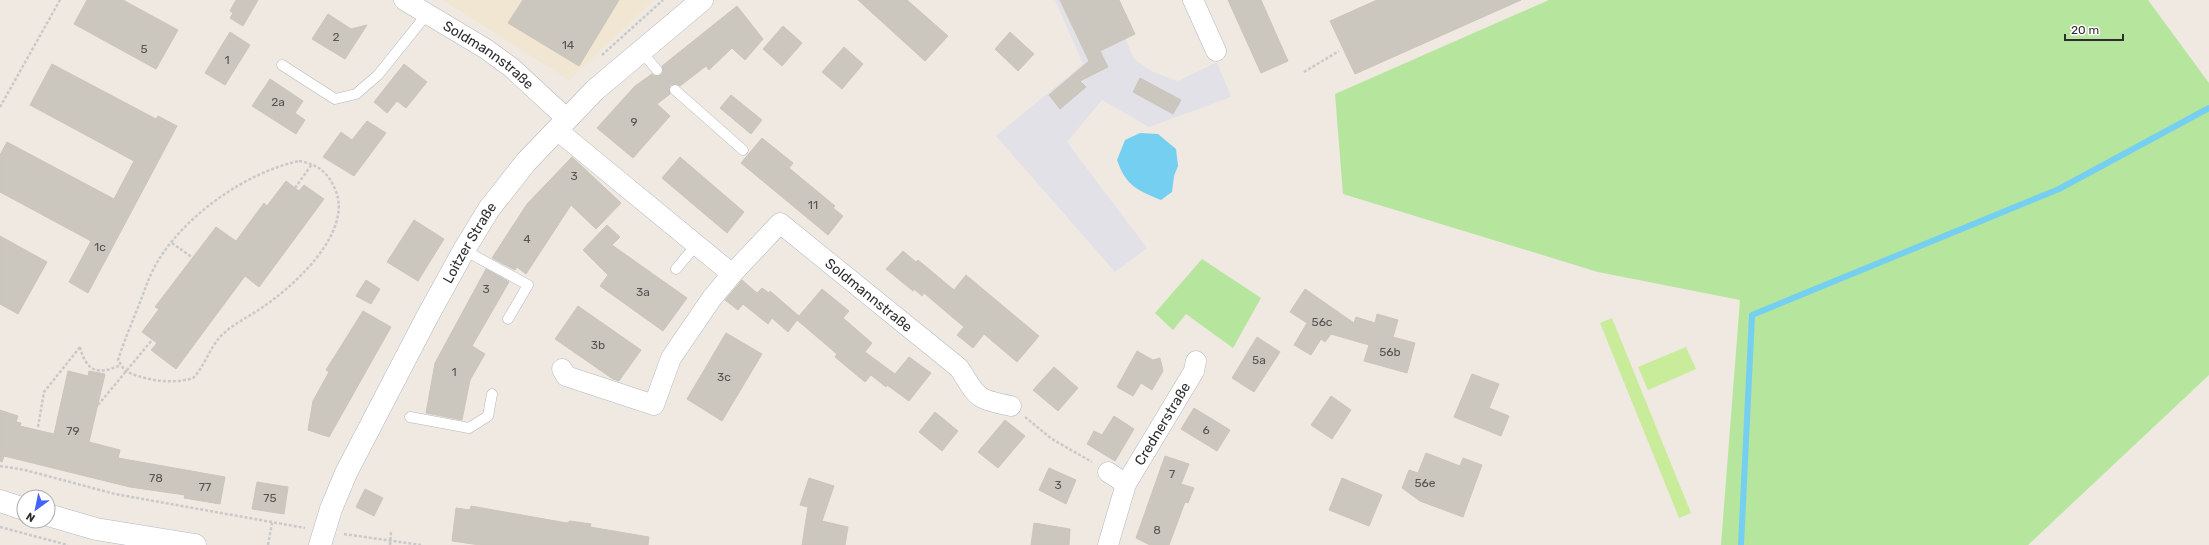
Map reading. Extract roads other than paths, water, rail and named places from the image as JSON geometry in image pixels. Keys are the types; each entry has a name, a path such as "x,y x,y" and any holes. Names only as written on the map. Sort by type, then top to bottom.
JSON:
{"main road":[{"name":"Loitzer Straße","path":"322,538 346,474 464,250 506,187 562,124 595,90 640,50 702,0"},
{"path":"0,502 16,506"},
{"path":"56,518 96,529 162,543 195,545"}],"street":[{"name":"Soldmannstraße","path":"404,0 486,49 512,68 562,124 732,274"},
{"path":"1193,0 1216,51"},
{"name":"Soldmannstraße","path":"562,369 566,376 654,404 671,358 712,298 780,222 958,368 976,395 988,402 1011,406"},
{"name":"Crednerstraße","path":"1108,545 1126,484 1194,371 1196,361"},
{"path":"1108,472 1126,484"}],"lane":[{"path":"282,65 335,99 356,94 378,75 427,14"},
{"path":"640,50 657,70"},
{"path":"675,90 742,150"},
{"path":"676,269 697,244"},
{"path":"464,250 528,285 508,319"},
{"path":"410,417 469,428 488,416 492,394"}],"water":[{"path":"1140,133 1158,134 1176,149 1178,166 1174,176 1172,192 1161,200 1133,186 1124,176 1117,160 1125,140"}],"waterway":[{"path":"1741,545 1752,315 2059,189 2209,108"}]}
